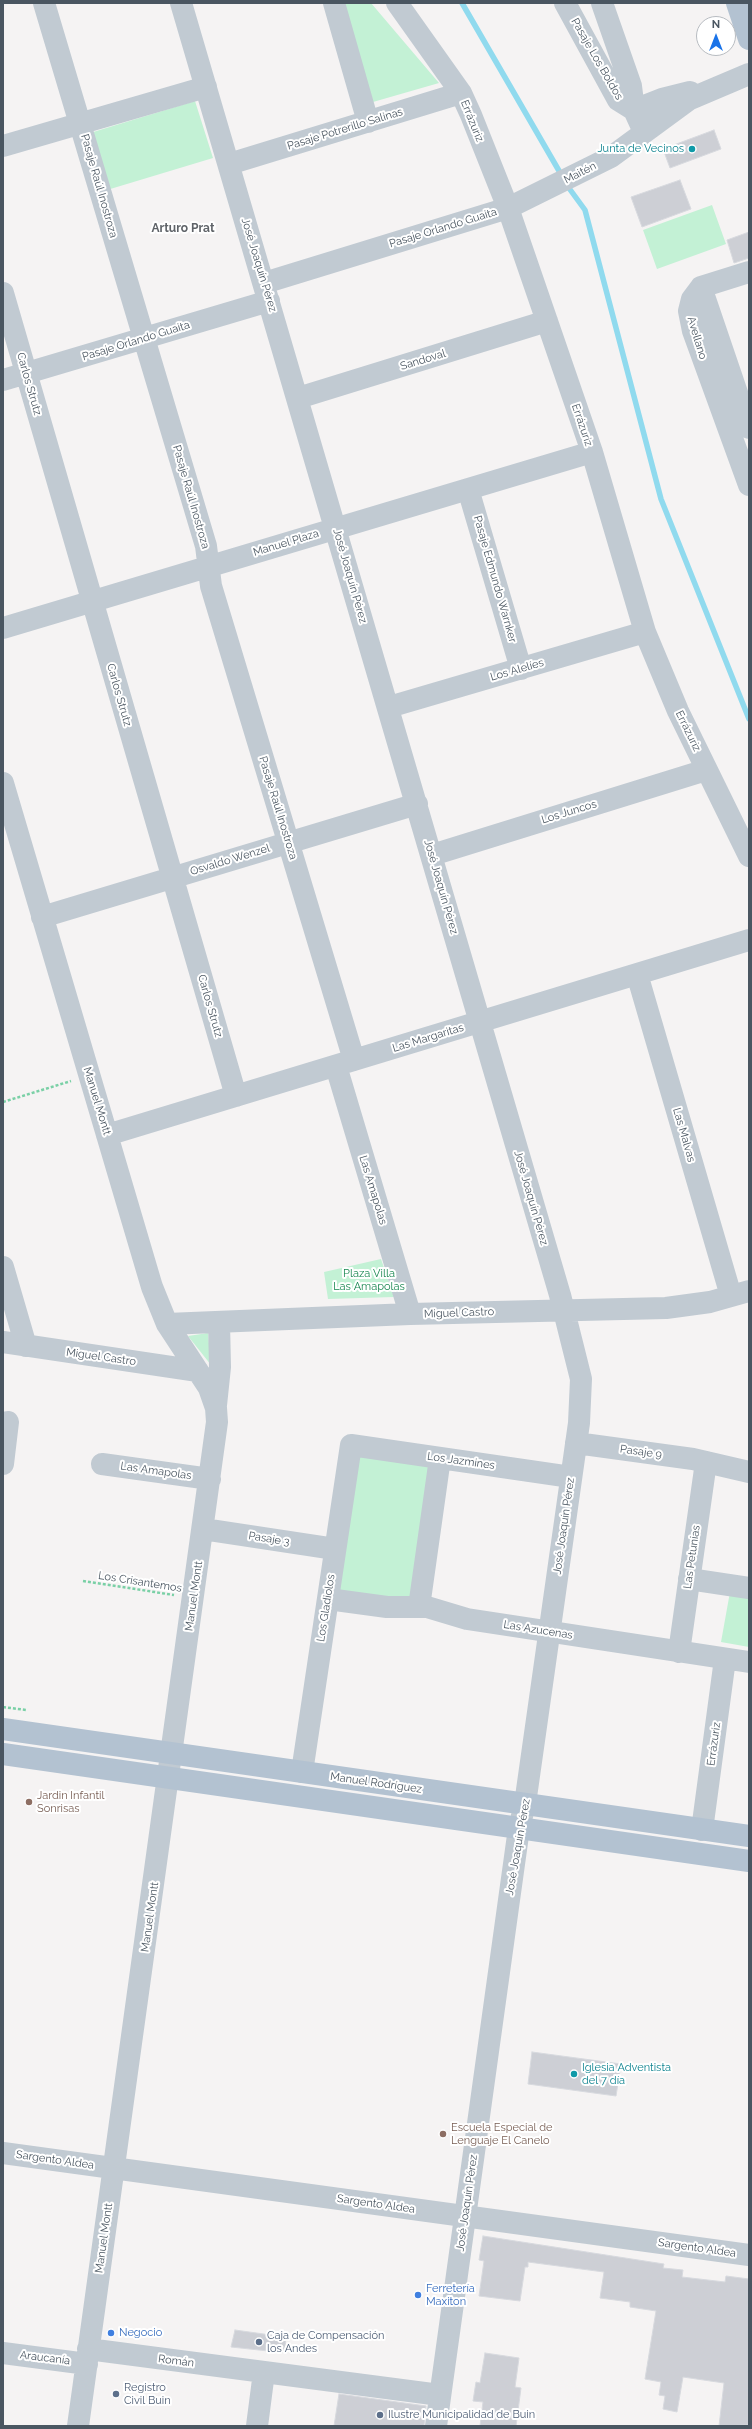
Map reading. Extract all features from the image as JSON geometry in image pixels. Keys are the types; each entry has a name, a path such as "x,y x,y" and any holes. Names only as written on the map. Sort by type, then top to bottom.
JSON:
{"main road":[{"path":"737,3 749,39"},
{"name":"Manuel Rodríguez","path":"3,1729 749,1836"},
{"path":"3,1754 749,1861"}],"street":[{"name":"Pasaje Raúl Inostroza","path":"44,3 206,546 211,586 289,843 345,1063"},
{"name":"José Joaquín Pérez","path":"181,3 389,707 564,1310 580,1379 581,1401 576,1443 525,1804 519,1828 436,2426"},
{"path":"334,3 368,122"},
{"name":"Errázuriz","path":"397,3 460,94 508,208 592,452 645,632 678,711 749,856"},
{"name":"Pasaje Los Boldos","path":"564,3 618,100 634,110"},
{"name":"Pasaje Los Boldos","path":"602,3 631,86 634,110 644,132"},
{"name":"Maitén","path":"508,208 560,184 611,157 676,108 707,90 749,74"},
{"path":"3,146 206,87"},
{"name":"Maitén","path":"634,110 678,94 707,90"},
{"name":"Pasaje Potrerillo Salinas","path":"229,164 460,94"},
{"name":"Pasaje Orlando Guaita","path":"3,380 144,339 267,292 508,208"},
{"path":"700,287 749,272"},
{"name":"Avellano","path":"700,287 749,428"},
{"name":"Avellano","path":"700,287 690,305 693,331 749,485"},
{"name":"Carlos Strutz","path":"3,294 236,1096"},
{"name":"Sandoval","path":"298,398 547,321"},
{"name":"Manuel Plaza","path":"3,628 592,452"},
{"name":"Pasaje Edmundo Warnker","path":"468,489 521,669"},
{"name":"Los Alelíes","path":"389,707 645,632"},
{"name":"Los Juncos","path":"432,855 706,770"},
{"name":"Manuel Montt","path":"3,783 152,1287 167,1324 209,1388 216,1408"},
{"name":"Osvaldo Wenzel","path":"42,916 417,804"},
{"name":"Las Margaritas","path":"107,1135 749,940"},
{"name":"Las Malvas","path":"637,974 740,1293"},
{"name":"Las Amapolas","path":"345,1063 410,1314"},
{"path":"3,1267 26,1346"},
{"name":"Miguel Castro","path":"167,1324 410,1314 666,1308 702,1303 740,1293"},
{"name":"Manuel Montt","path":"78,2426 173,1754 216,1436 216,1408 220,1379 220,1322"},
{"name":"Miguel Castro","path":"3,1342 198,1371"},
{"path":"3,1464 8,1422"},
{"name":"Pasaje 9","path":"576,1443 706,1462 749,1472"},
{"name":"Los Jazmines","path":"351,1445 571,1477"},
{"name":"Los Gladiolos","path":"302,1772 351,1445"},
{"path":"419,1606 440,1458"},
{"name":"Las Petunias","path":"679,1652 706,1462"},
{"name":"Las Amapolas","path":"102,1464 210,1479"},
{"name":"Pasaje 3","path":"203,1529 335,1549"},
{"path":"689,1579 749,1588"},
{"name":"Las Azucenas","path":"328,1599 387,1607 419,1606 435,1608 467,1619 749,1662"},
{"name":"Errázuriz","path":"702,1830 725,1659"},
{"name":"Sargento Aldea","path":"3,2153 749,2256"},
{"name":"Araucanía","path":"3,2353 87,2357"},
{"name":"Román","path":"87,2357 264,2372 440,2395"},
{"path":"257,2426 264,2372"}],"path":[{"path":"3,1102 89,1076"},
{"name":"Los Crisantemos","path":"83,1581 194,1598"}],"green space":[{"path":"344,3 371,3 439,83 373,102"},
{"path":"195,101 213,158 107,190 90,133"},
{"path":"712,205 726,244 657,269 643,230"},
{"name":"Plaza Villa Las Amapolas","path":"381,1259 394,1297 328,1299 324,1272"},
{"path":"208,1333 211,1365 188,1336"},
{"path":"359,1451 435,1463 413,1605 337,1594"},
{"path":"730,1592 749,1595 749,1647 721,1642"}],"building":[{"name":"Junta de Vecinos","path":"714,130 721,149 670,168 663,149"},
{"path":"680,180 691,209 642,227 631,197"},
{"path":"749,232 749,258 734,263 727,240"},
{"name":"Iglesia Adventista del 7 día","path":"532,2052 621,2064 616,2096 528,2084"},
{"path":"483,2236 664,2264 663,2268 683,2270 682,2277 725,2282 726,2276 749,2279 749,2425 719,2426 724,2383 683,2377 677,2412 663,2409 665,2396 659,2395 661,2382 645,2379 656,2311 630,2307 630,2302 600,2298 604,2272 528,2262 528,2267 525,2267 520,2301 479,2296 484,2261 479,2260"},
{"name":"Caja de Compensación los Andes","path":"235,2330 285,2337 287,2353 231,2347"},
{"path":"485,2353 519,2358 515,2387 521,2388 516,2426 480,2426 483,2402 473,2401 476,2382 480,2383"},
{"name":"Ilustre Municipalidad de Buin","path":"339,2394 426,2406 424,2426 334,2426"}],"waterway":[{"path":"462,3 562,176"},
{"path":"566,184 585,210 661,499 749,719"}],"place":[{"name":"Junta de Vecinos","path":"692,149"},
{"name":"Jardin Infantil Sonrisas","path":"29,1802"},
{"name":"Iglesia Adventista del 7 día","path":"574,2074"},
{"name":"Escuela Especial de Lenguaje El Canelo","path":"443,2134"},
{"name":"Ferretería Maxiton","path":"418,2295"},
{"name":"Negocio","path":"111,2333"},
{"name":"Caja de Compensación los Andes","path":"259,2342"},
{"name":"Registro Civil Buin","path":"116,2394"},
{"name":"Ilustre Municipalidad de Buin","path":"380,2415"}],"district":[{"name":"Arturo Prat","path":"183,228"}]}
